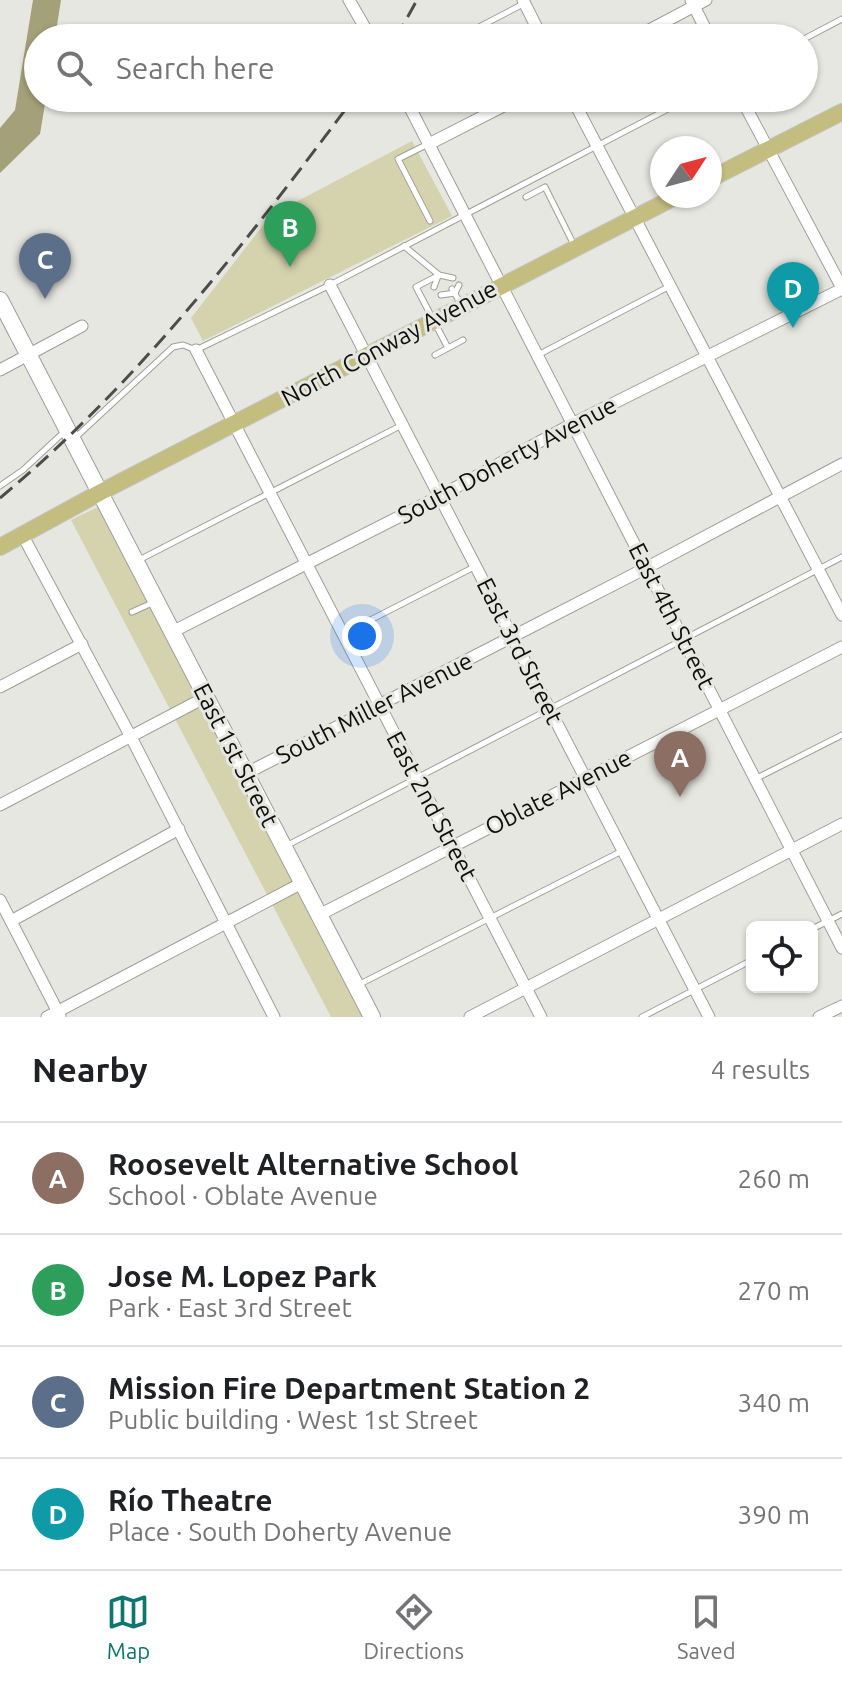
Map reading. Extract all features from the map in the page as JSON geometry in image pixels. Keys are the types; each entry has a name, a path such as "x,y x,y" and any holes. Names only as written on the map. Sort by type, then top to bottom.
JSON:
{"main road":[{"path":"722,173 842,112"},
{"name":"North Conway Avenue","path":"0,547 434,320 456,296 501,285 654,208"}],"street":[{"path":"349,0 363,24"},
{"path":"657,24 692,3 706,0"},
{"path":"524,2 535,24"},
{"path":"692,3 703,24"},
{"name":"East 4th Street","path":"412,112 842,948"},
{"path":"429,144 492,112"},
{"path":"579,112 842,615"},
{"path":"749,112 842,288"},
{"name":"East 3rd Street","path":"330,285 709,1017"},
{"name":"South Doherty Avenue","path":"172,632 842,288"},
{"name":"East 1st Street","path":"0,300 372,1017"},
{"path":"0,370 82,326"},
{"name":"East 2nd Street","path":"196,350 541,1017"},
{"name":"South Miller Avenue","path":"245,774 842,464"},
{"path":"23,536 179,829 271,1016"},
{"path":"0,687 82,644"},
{"name":"Oblate Avenue","path":"317,916 842,647"},
{"path":"0,805 206,697"},
{"path":"470,1017 842,824"},
{"path":"11,921 179,829"},
{"path":"0,900 55,1015 302,883"},
{"path":"819,1017 842,1006"}],"lane":[{"path":"484,24 524,2"},
{"path":"818,32 842,19"},
{"path":"0,486 70,434 164,352 183,345 196,350 330,285 662,112"},
{"path":"429,144 398,159 430,221"},
{"path":"526,197 545,187 575,247"},
{"path":"404,246 445,282"},
{"path":"434,287 439,275"},
{"path":"448,348 416,287 439,275 453,278"},
{"path":"441,295 456,296 459,285"},
{"path":"538,355 671,286"},
{"path":"435,355 463,340"},
{"path":"136,562 403,425"},
{"path":"283,847 842,557"},
{"path":"342,635 476,566"},
{"path":"132,612 156,600"},
{"path":"757,779 842,735"},
{"path":"355,987 623,851"},
{"path":"818,926 842,914"},
{"path":"642,1017 746,963"}],"shaded area":[{"path":"33,0 61,0 57,24 29,24"},
{"path":"24,55 24,112 44,112 40,134 0,173 0,128 15,110"},
{"path":"412,141 452,216 203,341 191,318 271,215"},
{"path":"98,507 363,1017 331,1017 71,520"}],"railway":[{"path":"404,24 417,0"},
{"path":"0,498 50,454 144,359 273,205 343,112"}],"place":[{"name":"Jose M. Lopez Park","path":"290,267"},
{"name":"Mission Fire Department Station 2","path":"45,299"},
{"name":"Río Theatre","path":"793,328"},
{"name":"Roosevelt Alternative School","path":"680,797"}]}
